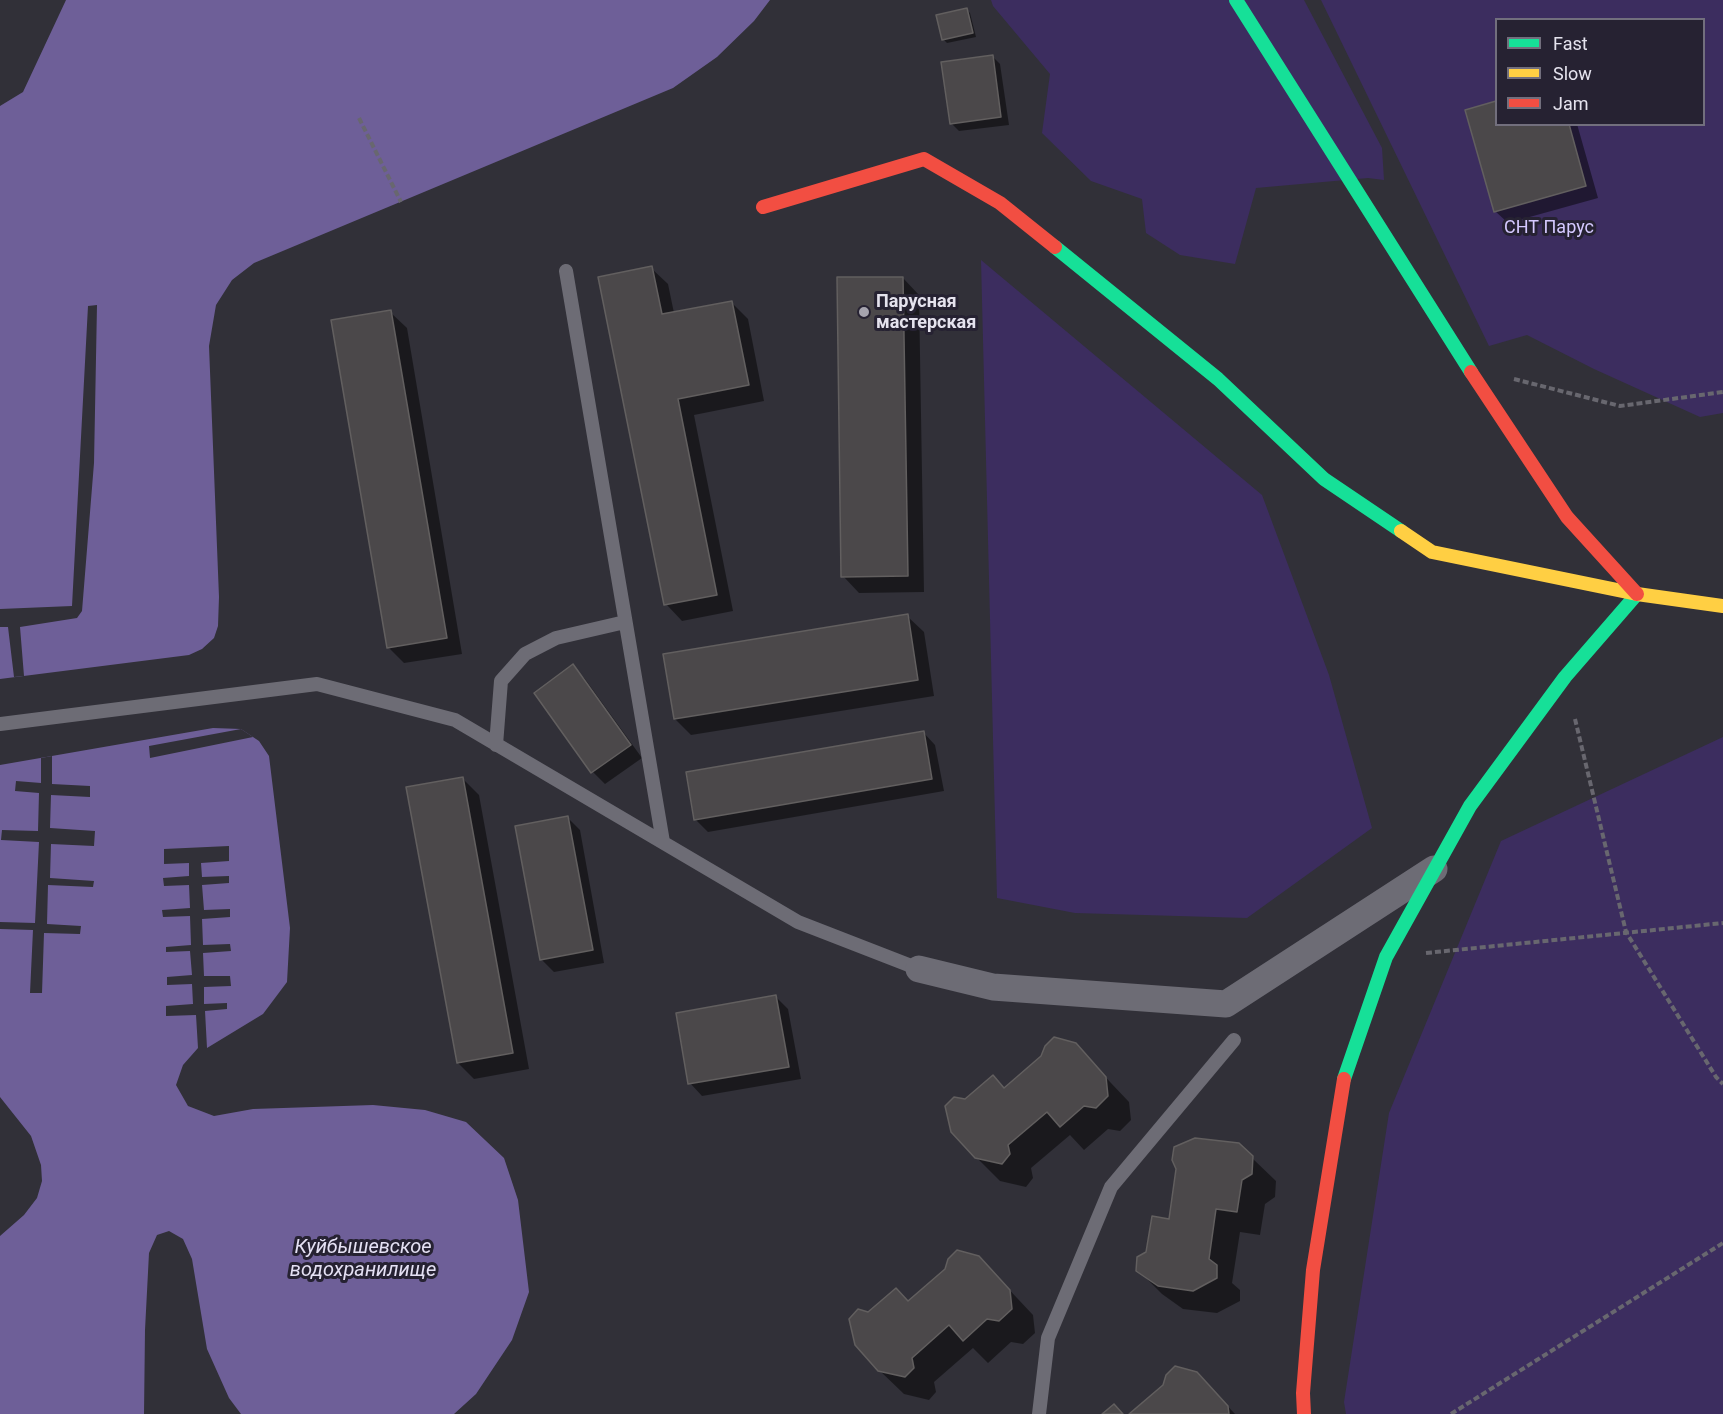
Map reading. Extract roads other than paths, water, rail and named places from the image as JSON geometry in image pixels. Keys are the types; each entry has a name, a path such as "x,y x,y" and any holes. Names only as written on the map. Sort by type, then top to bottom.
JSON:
{"street":[{"path":"1236,0 1460,357 1567,517 1637,594"},
{"path":"762,207 924,159 1000,203 1218,379 1324,479 1432,552 1637,594 1723,606"},
{"path":"1305,1414 1303,1392 1313,1270 1344,1078 1386,957 1470,806 1565,677 1637,594"},
{"path":"919,969 993,987 1226,1004 1434,870"}],"lane":[{"path":"566,271 663,842"},
{"path":"496,745 501,681 525,654 556,638 625,622"},
{"path":"0,724 317,684 455,720 798,922 919,969"},
{"path":"1039,1414 1048,1338 1111,1187 1234,1040"}],"water":[{"path":"66,0 770,0 754,21 717,57 673,88 254,263 232,280 216,305 209,346 219,597 218,626 214,638 202,649 189,655 0,679 0,106 23,92"},
{"name":"Куйбышевское водохранилище","path":"213,728 241,729 259,741 269,756 290,928 287,982 263,1014 207,1048 198,1048 183,1065 176,1085 188,1106 214,1116 253,1109 373,1105 425,1110 466,1122 504,1158 518,1200 529,1292 512,1340 476,1394 454,1414 241,1414 229,1398 207,1349 192,1259 183,1239 169,1231 157,1235 149,1253 144,1414 0,1414 0,1236 24,1215 37,1198 42,1181 41,1165 31,1136 0,1097 0,765"}],"place":[{"name":"Парусная мастерская","path":"864,312"}],"park label":[{"name":"СНТ Парус","path":"1549,228"}]}
